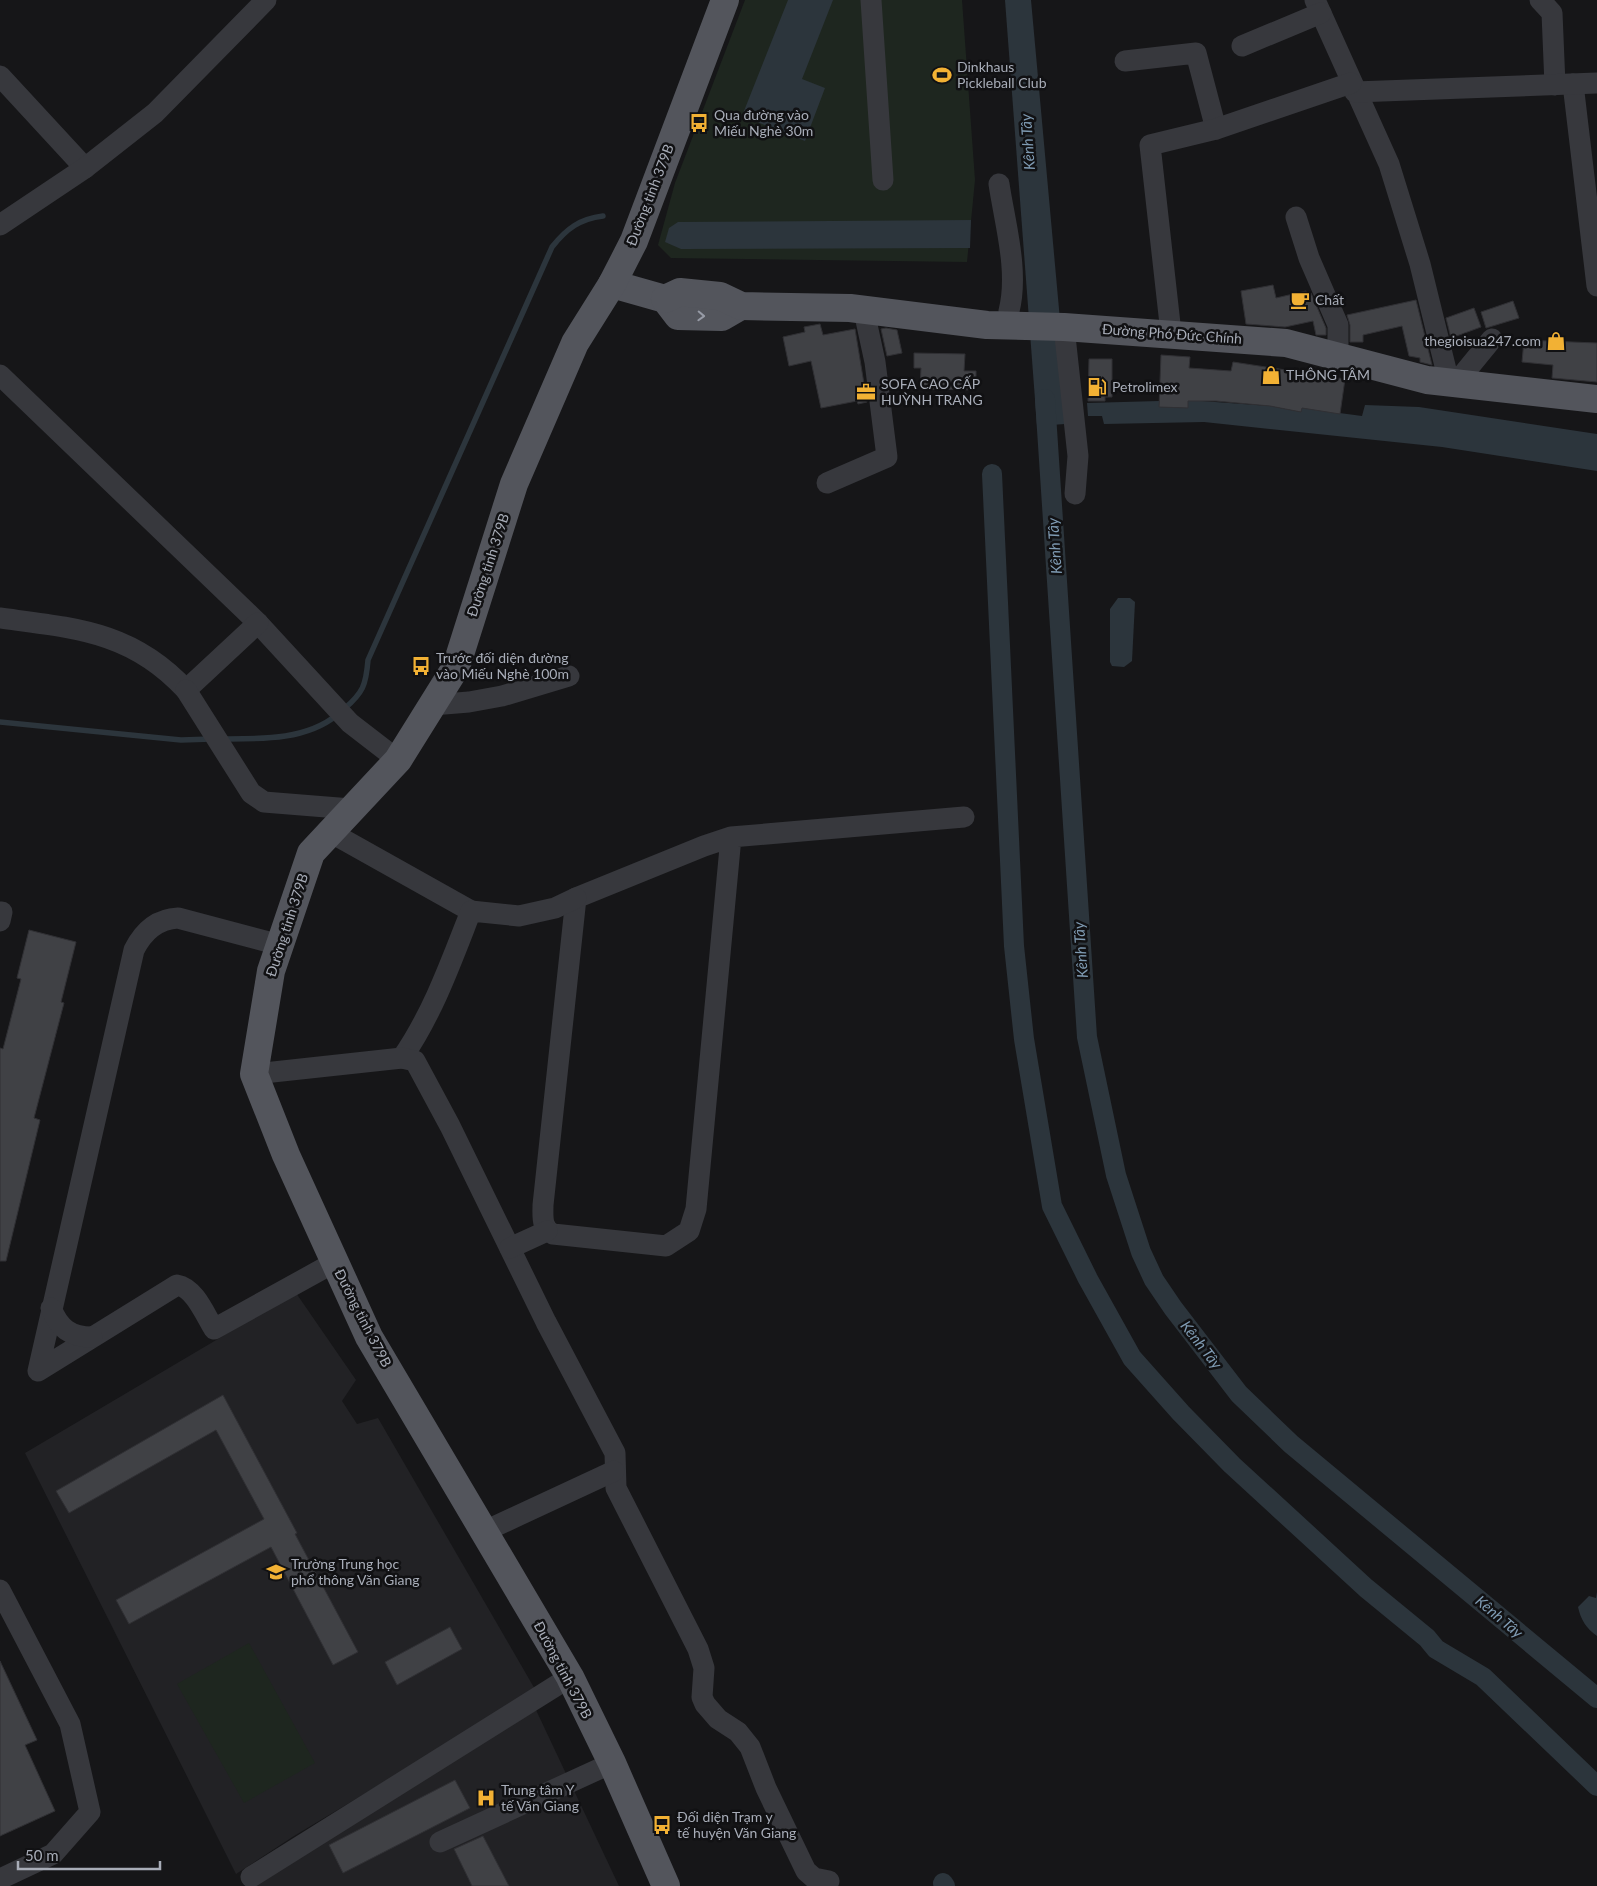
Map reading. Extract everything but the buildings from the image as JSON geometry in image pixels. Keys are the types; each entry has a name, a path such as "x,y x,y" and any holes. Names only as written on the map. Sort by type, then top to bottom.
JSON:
{"main road":[{"name":"Đường tỉnh 379B","path":"666,1886 612,1763 570,1677 370,1336 286,1155 254,1074 271,971 311,853 398,760 456,667 522,467 575,343 612,284 634,241 725,0"},
{"name":"Đường Phó Đức Chính","path":"612,284 665,299 678,316 722,317 741,306 850,308 987,325 1011,318 1067,327 1171,333 1286,343 1427,380 1597,398"}],"street":[{"path":"0,225 85,168 155,113 266,0"},
{"path":"871,0 883,180"},
{"path":"1540,0 1552,13 1597,286"},
{"path":"1242,46 1318,7 1388,164 1420,264 1453,382"},
{"path":"1125,61 1196,52 1216,129"},
{"path":"0,76 85,168"},
{"path":"1171,333 1150,145 1216,129 1353,88 1597,82"},
{"path":"999,184 1011,262 1011,318"},
{"path":"1296,217 1310,258 1338,325 1338,357"},
{"path":"827,483 887,457 875,362 864,311"},
{"path":"1067,327 1078,456 1075,494"},
{"path":"1453,382 1492,339"},
{"path":"0,375 258,623 324,697 350,723 398,760"},
{"path":"0,618 101,634 136,650 162,666 190,695 251,793 264,802 351,810"},
{"path":"190,695 258,623"},
{"path":"432,705 469,702 502,696 569,676"},
{"path":"330,832 471,911 519,916 555,908 704,846 731,837 964,817"},
{"path":"576,898 542,1221 547,1231 553,1234 666,1246 689,1231 696,1209 731,837"},
{"path":"402,1058 415,1039 438,994 471,911"},
{"path":"0,912 2,912 0,921"},
{"path":"280,945 178,918 166,919 153,926 140,938 134,950 38,1371 177,1285 185,1286 190,1291 214,1329 335,1262"},
{"path":"254,1074 402,1058 415,1061 450,1126 546,1322 616,1453 614,1471 616,1488 698,1649 704,1668 702,1697 705,1704 718,1719 738,1732 750,1746 766,1788 806,1871 814,1878 829,1881"},
{"path":"510,1248 547,1231"},
{"path":"51,1308 56,1320 68,1333 78,1337 92,1337"},
{"path":"485,1531 614,1471"},
{"path":"0,1590 70,1724 90,1812 53,1854 0,1879"},
{"path":"251,1877 570,1677"},
{"path":"440,1842 612,1763"}],"shaded area":[{"path":"745,0 962,0 975,180 967,262 671,258 658,245 675,183"},
{"name":"Trường Trung học phổ thông Văn Giang","path":"296,1293 356,1380 342,1401 357,1424 378,1418 536,1691 294,1836 236,1874 25,1453"},
{"path":"249,1643 315,1763 244,1803 177,1684"},
{"name":"Trung tâm Y tế Văn Giang","path":"536,1710 619,1886 251,1886"}],"water":[{"path":"788,0 833,0 802,79 825,88 805,141 742,116"},
{"path":"1005,0 1031,0 1062,342 1065,424 1037,426"},
{"path":"971,220 970,248 681,249 665,242 669,228 678,222"},
{"path":"1188,400 1270,406 1301,412 1302,408 1362,416 1365,405 1419,407 1597,434 1597,471 1442,447 1204,422 1104,424 1102,416 1088,416 1087,403 1159,401 1159,407 1187,408"},
{"path":"1118,598 1130,598 1135,602 1132,661 1124,667 1112,666 1110,662 1110,609"},
{"path":"1597,1592 1597,1636 1584,1623 1578,1607 1589,1596 1596,1598"}],"waterway":[{"path":"344,709 359,693 365,682 368,660 552,247 574,226 587,219 603,216"},
{"name":"Kênh Tây","path":"1045,399 1087,1037 1116,1175 1141,1252 1154,1280 1173,1308 1239,1394 1291,1444 1597,1698"},
{"path":"992,474 1014,946 1024,1039 1052,1206 1088,1279 1132,1358 1181,1413 1232,1465 1366,1588 1427,1638 1436,1649 1483,1677 1597,1786"},
{"path":"224,739 268,738 298,734 325,723 337,715"},
{"path":"0,722 181,740 212,739"}],"place":[{"name":"Dinkhaus Pickleball Club","path":"942,75"},
{"name":"Qua đường vào Miếu Nghè 30m","path":"699,123"},
{"name":"Chất","path":"1300,300"},
{"name":"thegioisua247.com","path":"1556,341"},
{"name":"THÔNG TÂM","path":"1271,375"},
{"name":"Petrolimex","path":"1097,387"},
{"name":"SOFA CAO CẤP HUỲNH TRANG","path":"866,392"},
{"name":"Trước đối diện đường vào Miếu Nghè 100m","path":"421,666"},
{"name":"Trường Trung học phổ thông Văn Giang","path":"276,1572"},
{"name":"Trung tâm Y tế Văn Giang","path":"486,1798"},
{"name":"Đối diện Trạm y tế huyện Văn Giang","path":"662,1825"}]}
